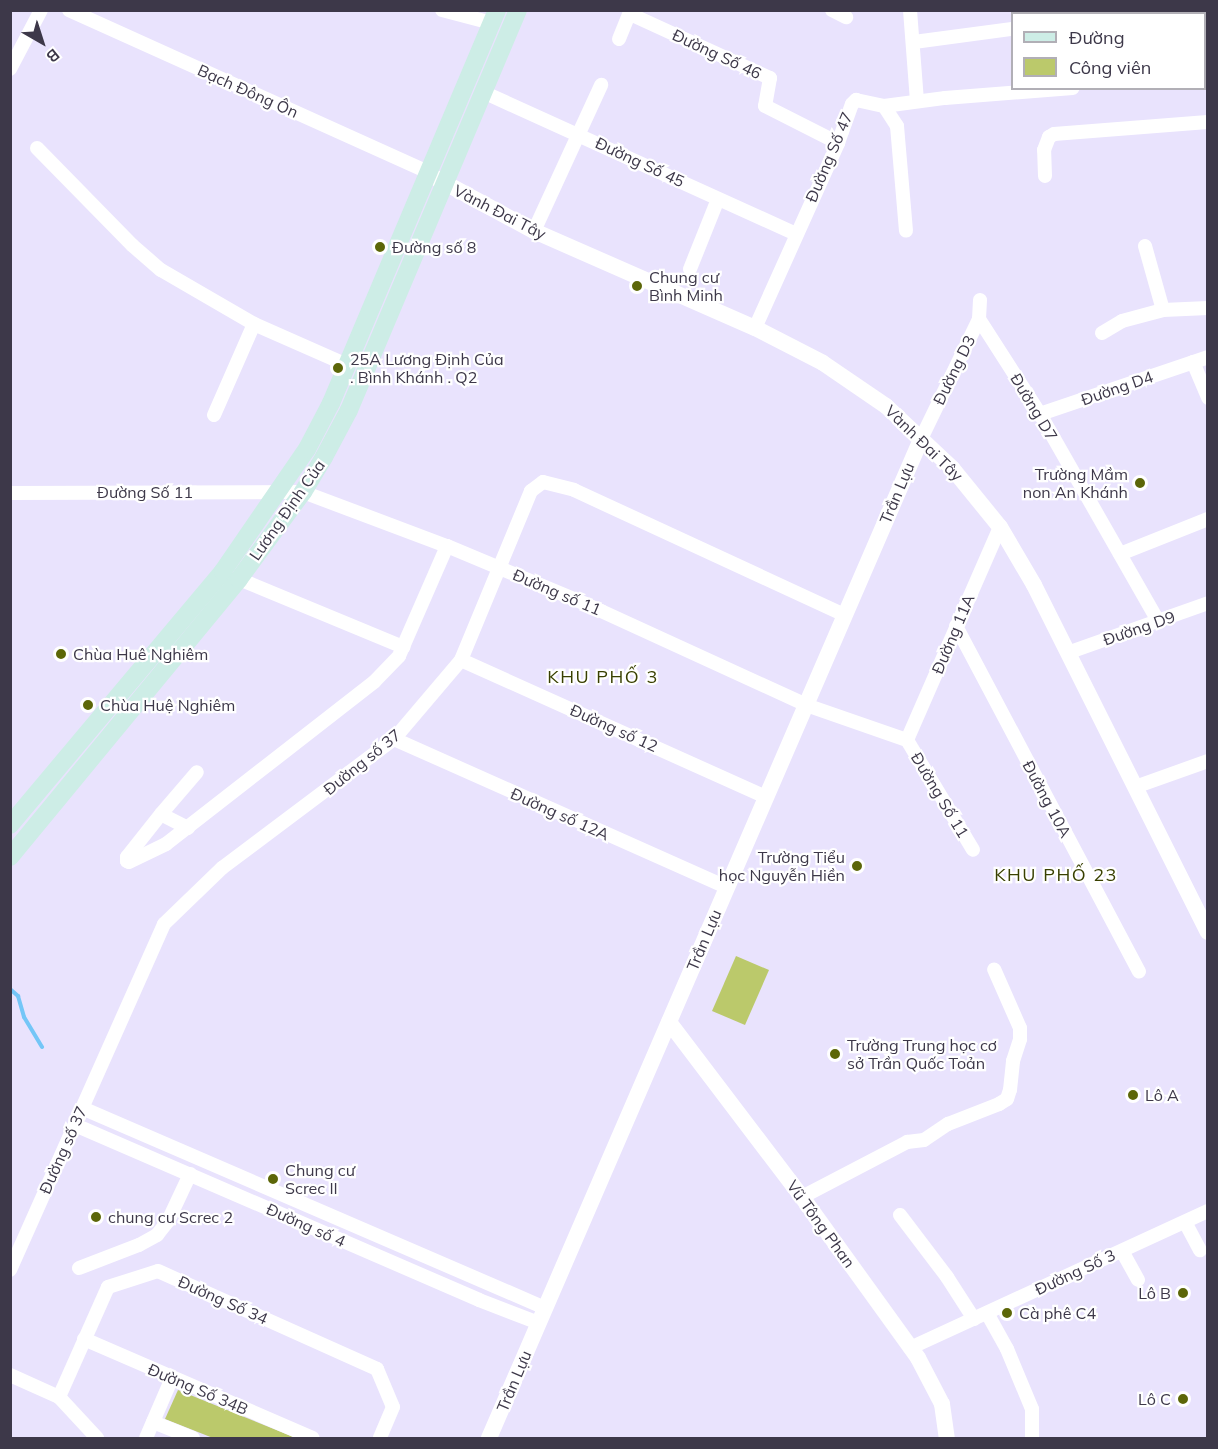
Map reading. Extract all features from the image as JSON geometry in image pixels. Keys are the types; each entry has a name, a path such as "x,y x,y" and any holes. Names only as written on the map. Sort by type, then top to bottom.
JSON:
{"main road":[{"name":"Lương Định Của","path":"10,857 239,579 303,492 349,410 518,10"},
{"name":"Lương Định Của","path":"10,825 223,571 307,449 347,365 494,17"}],"street":[{"path":"10,69 41,10"},
{"name":"Bạch Đông Ôn","path":"69,10 427,172"},
{"path":"442,10 494,17"},
{"path":"832,10 846,17"},
{"path":"910,10 917,101"},
{"name":"Đường Số 46","path":"619,39 631,12 770,78 765,106 838,143"},
{"path":"914,42 1011,29"},
{"path":"534,231 601,85"},
{"path":"906,231 897,126 884,106 1049,90"},
{"name":"Đường Số 45","path":"483,92 579,133 796,234"},
{"name":"Đường Số 47","path":"755,328 838,143 852,104 856,100 884,106"},
{"path":"1045,176 1044,150 1049,137 1054,134 1208,122"},
{"path":"37,148 132,245 161,270 254,324 347,365"},
{"name":"Vành Đai Tây","path":"427,172 445,184 534,231 755,328 846,375 894,412 971,488 1000,527 1070,652 1208,932"},
{"path":"690,268 718,199"},
{"path":"1145,246 1163,310"},
{"name":"Đường D3","path":"921,439 979,320 980,300"},
{"path":"1102,333 1122,321 1163,310 1208,308"},
{"name":"Đường D7","path":"979,320 1040,414 1158,621"},
{"path":"214,415 254,324"},
{"name":"Đường D4","path":"1040,414 1208,357"},
{"path":"1193,362 1208,398"},
{"name":"Trần Lựu","path":"489,1438 921,439"},
{"name":"Đường số 37","path":"10,1270 164,924 222,868 394,740 461,660 531,491 543,482 574,490 845,615"},
{"name":"Đường Số 11","path":"10,493 303,492"},
{"name":"Đường số 11","path":"303,492 499,567 588,605 806,705"},
{"path":"1120,554 1208,519"},
{"name":"Đường 11A","path":"907,740 1000,527"},
{"path":"197,772 127,856 128,862 166,844 188,828 374,682 399,656 447,546"},
{"path":"239,579 403,647"},
{"name":"Đường D9","path":"1070,652 1208,603"},
{"name":"Đường 10A","path":"956,626 1139,972"},
{"name":"Đường số 12","path":"461,660 766,797"},
{"name":"Đường Số 11","path":"806,705 907,740 973,850"},
{"name":"Đường số 12A","path":"394,740 727,887"},
{"path":"1135,787 1208,761"},
{"path":"161,814 188,828"},
{"path":"802,1197 907,1142 924,1140 948,1124 1006,1099 1020,1028 994,969"},
{"name":"Vũ Tông Phan","path":"669,1022 802,1197 910,1348 939,1397 947,1438"},
{"name":"Đường số 4","path":"82,1108 542,1315"},
{"name":"Đường số 4","path":"75,1125 479,1300 542,1315"},
{"path":"79,1268 139,1245 157,1235 168,1221 190,1174"},
{"name":"Đường Số 3","path":"910,1348 1208,1211"},
{"path":"900,1215 1007,1349 1032,1409 1032,1438"},
{"path":"1185,1222 1200,1250"},
{"path":"1122,1251 1138,1280"},
{"name":"Đường Số 34","path":"59,1397 108,1287 158,1271 377,1369 393,1407 380,1438"},
{"name":"Đường Số 34B","path":"84,1340 313,1438"},
{"path":"10,1375 59,1397 97,1438"},
{"path":"146,1438 172,1378"},
{"path":"153,1422 193,1438"}],"green space":[{"path":"736,956 769,970 745,1025 712,1011"},
{"path":"178,1390 296,1438 213,1438 165,1419"}],"waterway":[{"path":"10,989 18,996 24,1017 42,1047"}],"place":[{"name":"Đường số 8","path":"380,247"},
{"name":"Chung cư Bình Minh","path":"637,286"},
{"name":"25A Lương Định Của . Bình Khánh . Q2","path":"338,368"},
{"name":"Trường Mầm non An Khánh","path":"1140,483"},
{"name":"Chùa Huê Nghiêm","path":"61,654"},
{"name":"Chùa Huệ Nghiêm","path":"88,705"},
{"name":"Trường Tiểu học Nguyễn Hiền","path":"857,866"},
{"name":"Trường Trung học cơ sở Trần Quốc Toản","path":"835,1054"},
{"name":"Lô A","path":"1133,1095"},
{"name":"Chung cư Screc II","path":"273,1179"},
{"name":"chung cư Screc 2","path":"96,1217"},
{"name":"Lô B","path":"1183,1293"},
{"name":"Cà phê C4","path":"1007,1313"},
{"name":"Lô C","path":"1183,1399"}],"district":[{"name":"KHU PHỐ 3","path":"603,677"},
{"name":"KHU PHỐ 23","path":"1056,875"}]}
